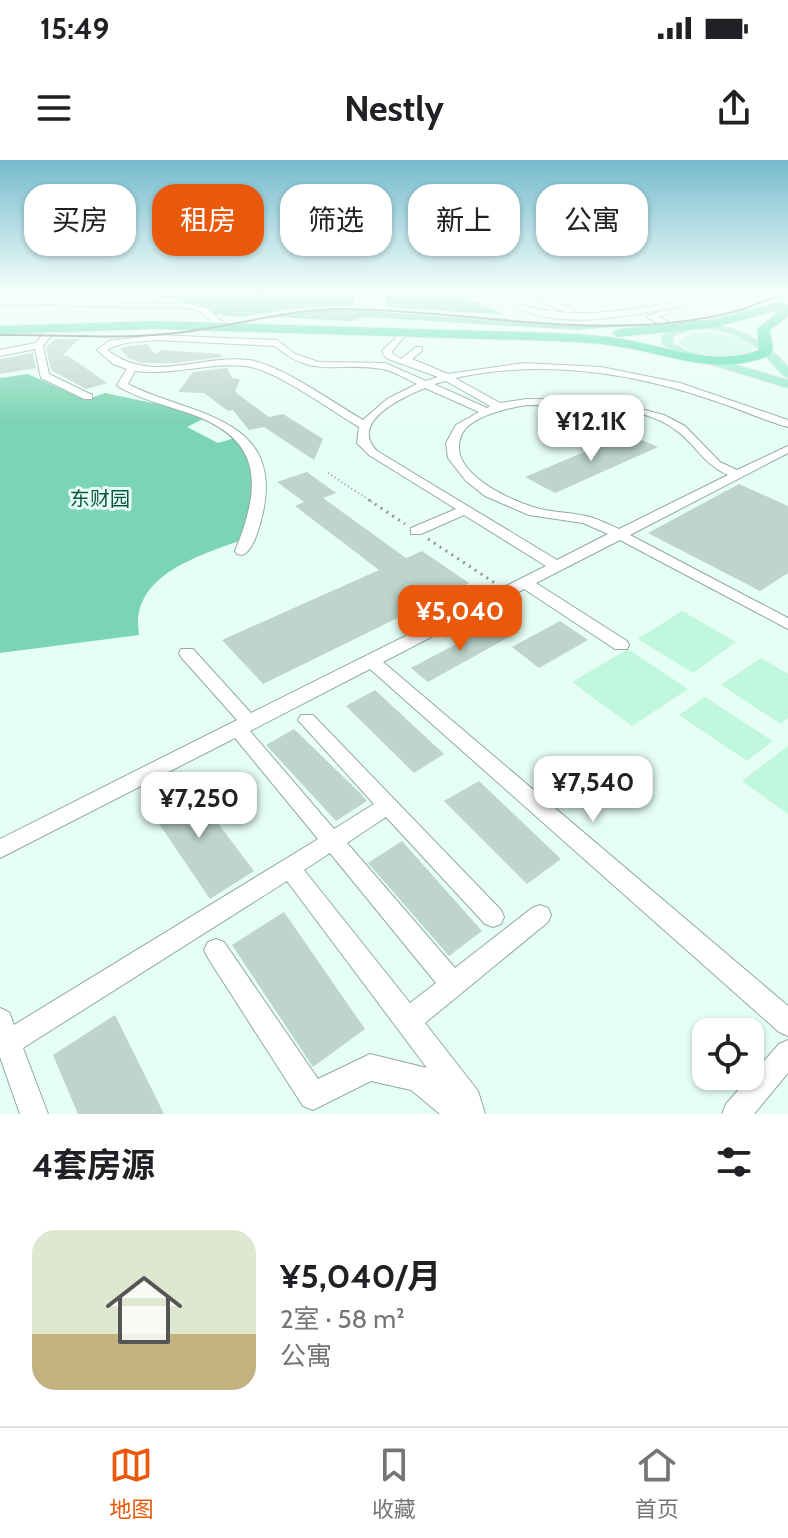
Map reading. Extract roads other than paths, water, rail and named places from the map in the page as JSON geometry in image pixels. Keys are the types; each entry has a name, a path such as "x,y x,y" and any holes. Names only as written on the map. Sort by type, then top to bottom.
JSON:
{"highway":[{"path":"521,336 629,338 640,336"},
{"path":"629,338 696,358 743,359 759,355 766,349 764,336"}],"main road":[{"path":"669,336 666,340 673,348 696,358 788,384"},
{"path":"740,336 766,349 785,371"},
{"path":"757,373 755,371 763,367 785,371"}],"street":[{"path":"0,353 39,347 51,336"},
{"path":"401,336 387,351 389,356 446,377 492,408"},
{"path":"364,425 252,363 165,371 111,362 101,350 106,344 133,338 277,343 292,356 318,365 385,366 403,361 419,349"},
{"path":"39,347 44,376 88,397"},
{"path":"385,366 423,384 492,408 581,401 626,407 681,428 716,465 737,474"},
{"path":"558,567 373,453 363,443 364,425 375,412 423,384 446,377 524,366 608,369 679,384 788,424"},
{"path":"133,367 122,385 158,403 183,407 206,416 242,441 254,454 260,475 257,511 242,551"},
{"path":"492,408 460,427 452,443 454,458 470,478 489,493 534,512 586,520 621,535 788,624"},
{"path":"0,849 788,449"},
{"path":"416,531 465,510"},
{"path":"525,583 621,645"},
{"path":"187,653 332,841 453,984"},
{"path":"370,660 788,1023"},
{"path":"307,720 493,917"},
{"path":"34,1114 2,1027 289,867 388,806"},
{"path":"289,867 468,1101 471,1114"},
{"path":"408,1021 540,915"},
{"path":"216,950 313,1096 370,1067 418,1078 462,1114"},
{"path":"736,1114 788,1053"}],"tram line":[{"path":"57,336 131,336"}],"park label":[{"name":"东财园","path":"100,499"}]}
